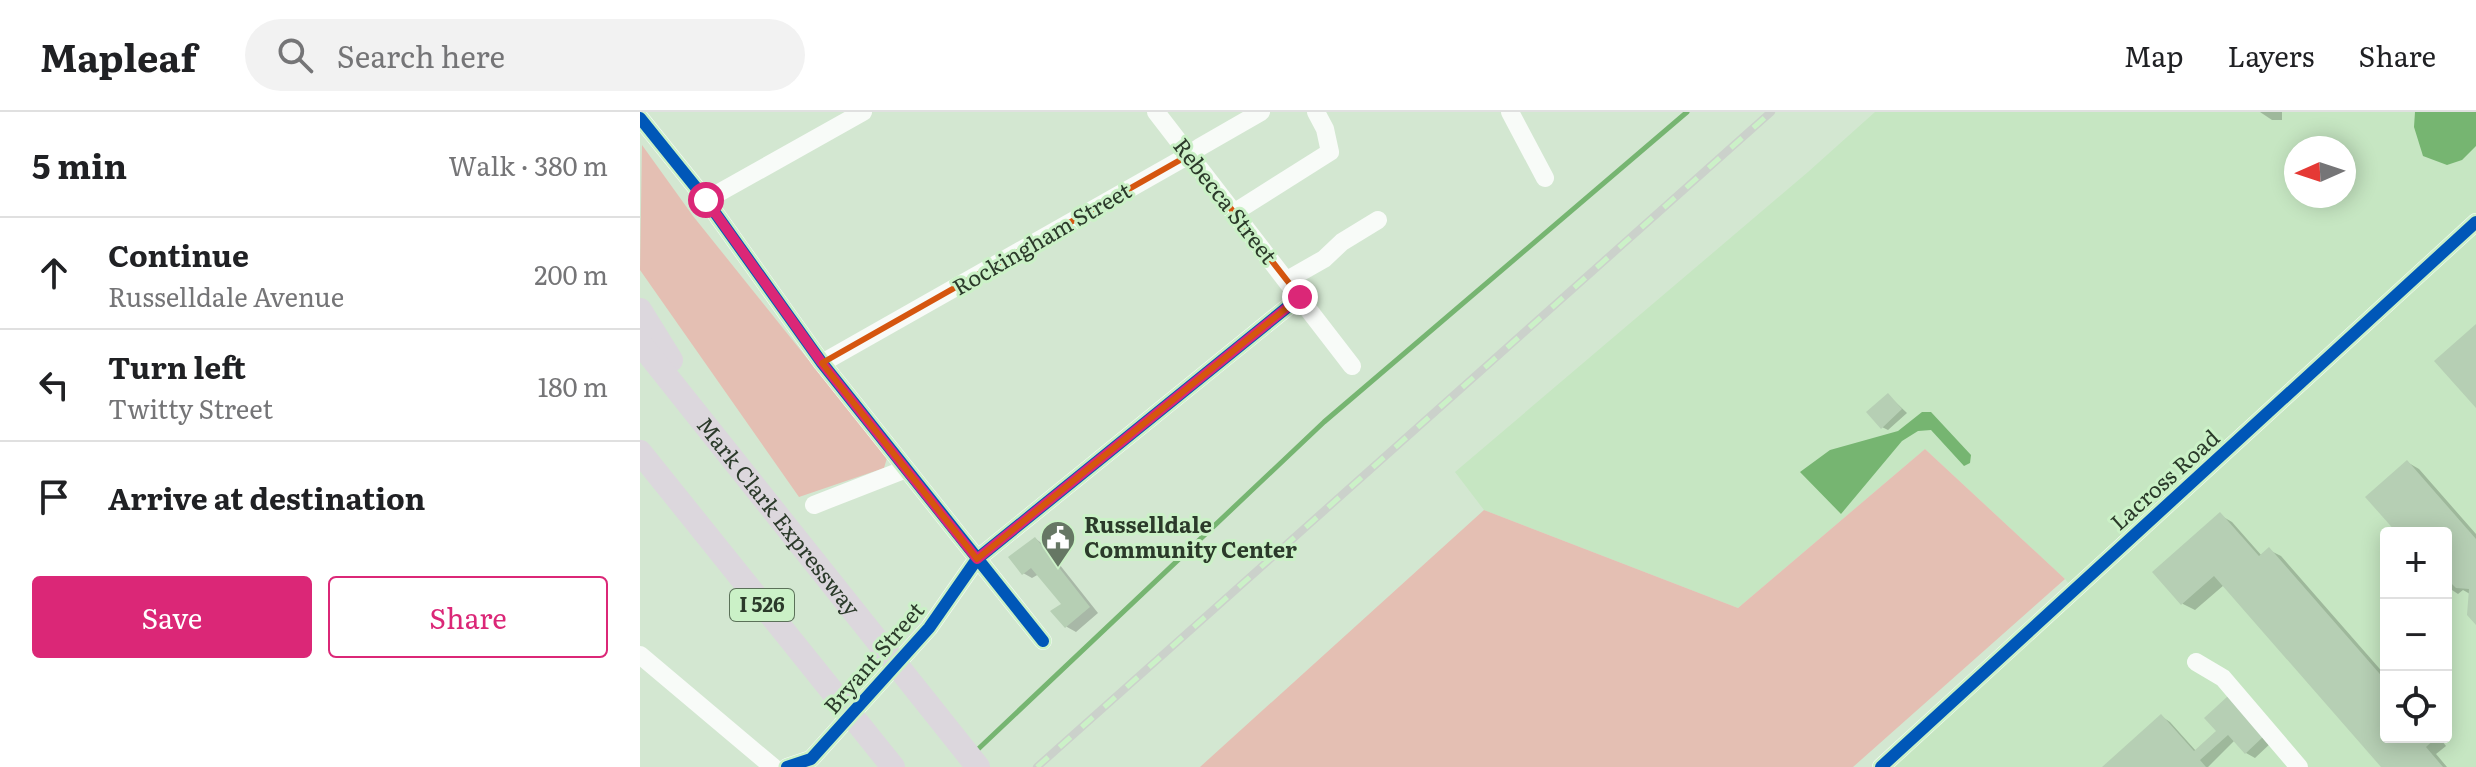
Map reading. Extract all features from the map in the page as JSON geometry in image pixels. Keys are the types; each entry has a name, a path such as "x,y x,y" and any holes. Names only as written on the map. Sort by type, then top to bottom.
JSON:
{"highway":[{"path":"640,310 740,467"},
{"name":"Mark Clark Expressway","path":"640,343 978,767"},
{"name":"I 526","path":"640,452 893,767"},
{"path":"839,700 884,767"}],"street":[{"path":"706,200 863,112"},
{"name":"Rebecca Street","path":"1156,112 1352,366"},
{"name":"Rockingham Street","path":"822,363 1261,112"},
{"path":"1235,212 1330,152 1325,129 1316,112"},
{"path":"1510,112 1545,178"},
{"path":"640,118 706,200 822,363 1043,641"},
{"path":"1287,280 1324,259 1342,242 1378,220"},
{"name":"Lacross Road","path":"1881,767 2476,222"},
{"name":"Bryant Street","path":"787,767 811,759 822,747 929,628 977,559 1300,297"},
{"path":"814,505 906,469"},
{"path":"640,655 773,767"},
{"path":"2196,662 2223,678 2299,767"}],"highlighted area":[{"path":"1189,155 1300,297 977,559 822,363"}],"shaded area":[{"path":"1875,112 2476,112 2476,767 1881,767 2074,590 1925,449 1738,608 1484,510 1455,472"},
{"path":"2415,112 2476,112 2476,146 2462,160 2447,165 2423,156 2414,127"},
{"path":"642,145 693,216 887,458 884,468 799,497 640,270"},
{"path":"1922,412 1931,412 1971,455 1970,463 1964,466 1931,430 1918,431 1902,441 1841,514 1800,472 1830,450 1898,431"},
{"path":"1925,449 2065,579 1853,767 1200,767 1484,510 1738,608"}],"building":[{"path":"2476,324 2476,408 2434,361"},
{"path":"1888,393 1902,409 1881,429 1866,412"},
{"path":"2407,460 2476,539 2476,625 2467,615 2469,589 2456,588 2452,584 2452,527 2392,527 2365,497"},
{"path":"2220,512 2259,556 2269,547 2380,674 2380,743 2430,743 2426,747 2443,767 2381,767 2214,576 2181,605 2152,572"},
{"path":"1035,537 1090,607 1065,628 1050,611 1061,604 1031,568 1022,575 1008,557"},
{"path":"2228,696 2264,736 2245,754 2228,735 2200,760 2206,767 2102,767 2161,714 2194,751 2216,731 2204,718"}],"waterway":[{"path":"974,753 1324,422 1687,112"}],"railway":[{"path":"1037,767 1771,112"}],"cycle path":[{"path":"640,118 706,200 822,363 1043,641"},
{"path":"1881,767 2476,222"},
{"path":"787,767 811,759 929,628 977,559 1300,297"}],"place":[{"name":"Russelldale Community Center","path":"1058,569"}],"route":[{"path":"706,200 822,363 977,559 1300,297"}]}
